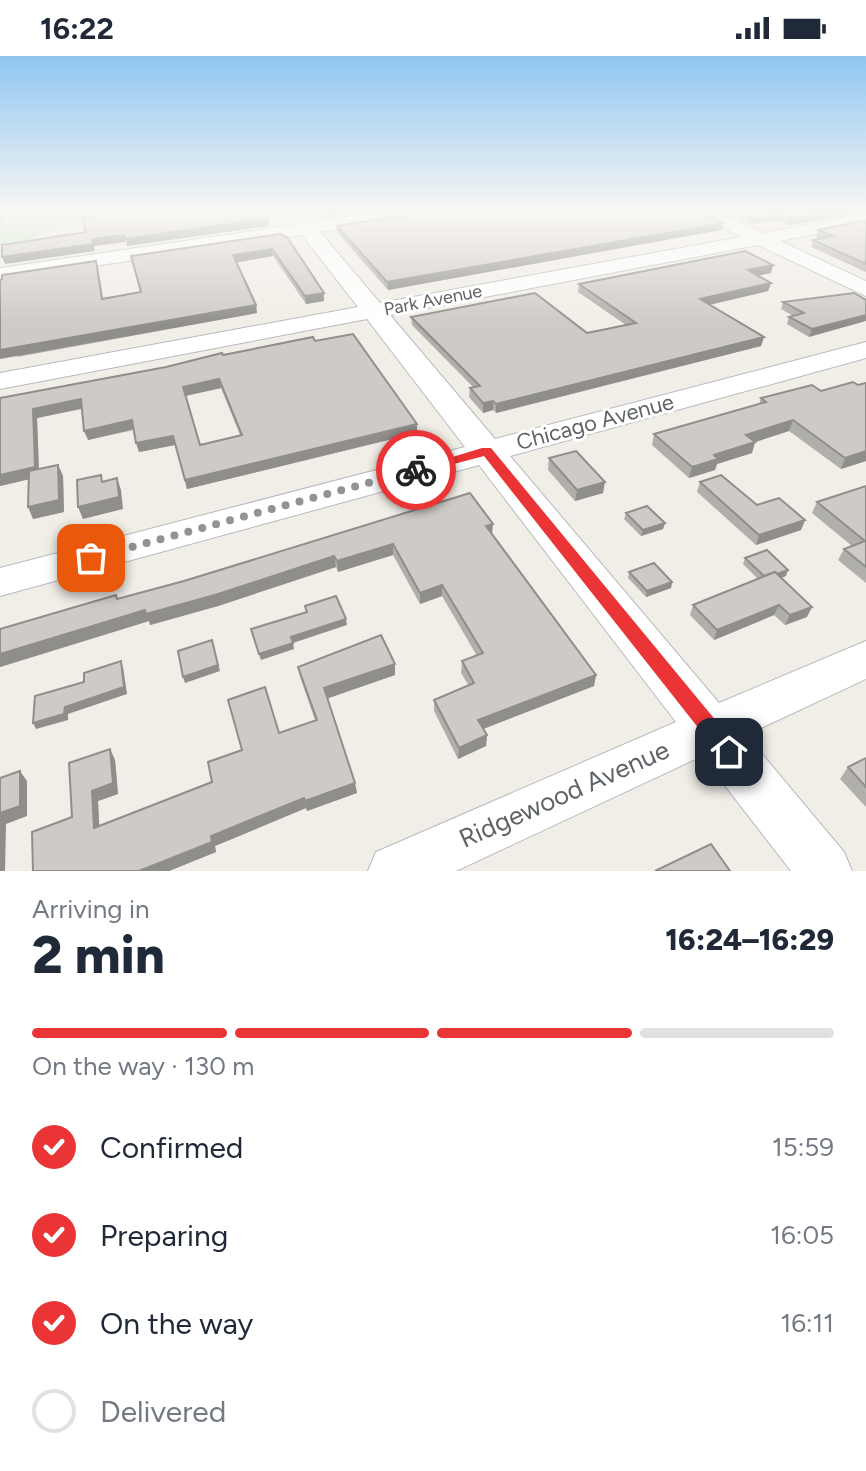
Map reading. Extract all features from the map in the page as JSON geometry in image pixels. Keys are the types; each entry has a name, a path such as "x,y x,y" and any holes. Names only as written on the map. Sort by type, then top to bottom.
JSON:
{"street":[{"path":"0,274 139,249"},
{"path":"324,249 825,871"},
{"name":"Park Avenue","path":"0,381 706,249"},
{"path":"781,249 866,289"},
{"name":"Chicago Avenue","path":"0,582 866,350"},
{"name":"Ridgewood Avenue","path":"395,871 866,659"}],"building":[{"path":"2,249 58,249 2,257"},
{"path":"178,249 272,249 233,255 256,305 0,350 2,275 96,261 102,299 141,292 131,256"},
{"path":"272,249 295,249 324,293 305,296"},
{"path":"358,249 575,249 387,282"},
{"path":"833,249 866,249 866,264"},
{"path":"745,251 773,265 748,270 771,283 700,299 764,337 496,404 493,401 483,403 470,388 480,386 411,317 535,293 587,333 636,323 579,284"},
{"path":"854,293 866,300 866,315 812,329 789,317 804,313 783,302"},
{"path":"353,334 417,424 185,480 173,436 136,443 132,420 84,431 81,399 33,409 35,467 0,475 0,398 166,367 222,353 313,337 315,341","holes":["219,379 242,435 200,445 183,387"]},
{"path":"853,382 858,385 866,383 866,451 845,458 793,420 746,435 755,442 714,455 718,459 692,467 654,434 766,402 761,398 812,385 821,391"},
{"path":"576,451 605,482 577,490 549,458"},
{"path":"58,465 59,500 28,507 29,471"},
{"path":"101,475 102,482 117,478 119,497 78,507 77,480"},
{"path":"721,475 757,505 779,498 805,520 759,535 700,482"},
{"path":"866,486 866,567 844,549 865,541 817,502"},
{"path":"470,493 493,524 486,526 596,675 478,720 487,735 459,748 434,700 474,683 462,661 483,653 442,585 420,593 393,544 337,561 334,556 215,595 146,614 145,610 0,654 0,629 116,595 117,599 184,581"},
{"path":"647,506 665,523 643,530 626,513"},
{"path":"767,550 788,570 764,576 745,558"},
{"path":"654,563 672,582 647,591 629,572"},
{"path":"775,572 812,607 790,615 779,605 717,630 693,605"},
{"path":"336,596 346,619 291,637 293,643 259,654 251,629 307,612 305,606"},
{"path":"381,635 395,664 324,688 355,783 305,801 304,798 211,836 212,842 139,871 33,871 32,832 72,817 69,763 110,749 113,783 92,791 94,828 212,782 208,762 242,750 228,700 265,687 279,733 317,720 298,667"},
{"path":"212,640 218,665 183,677 178,651"},
{"path":"121,661 124,687 65,707 64,714 33,723 35,696 84,682 84,673"},
{"path":"866,758 866,787 848,767"},
{"path":"20,771 20,806 0,813 0,778"},
{"path":"711,844 730,871 655,871"}],"way so far":[{"path":"91,558 416,470"}],"route":[{"path":"416,470 487,451 729,752"}]}
